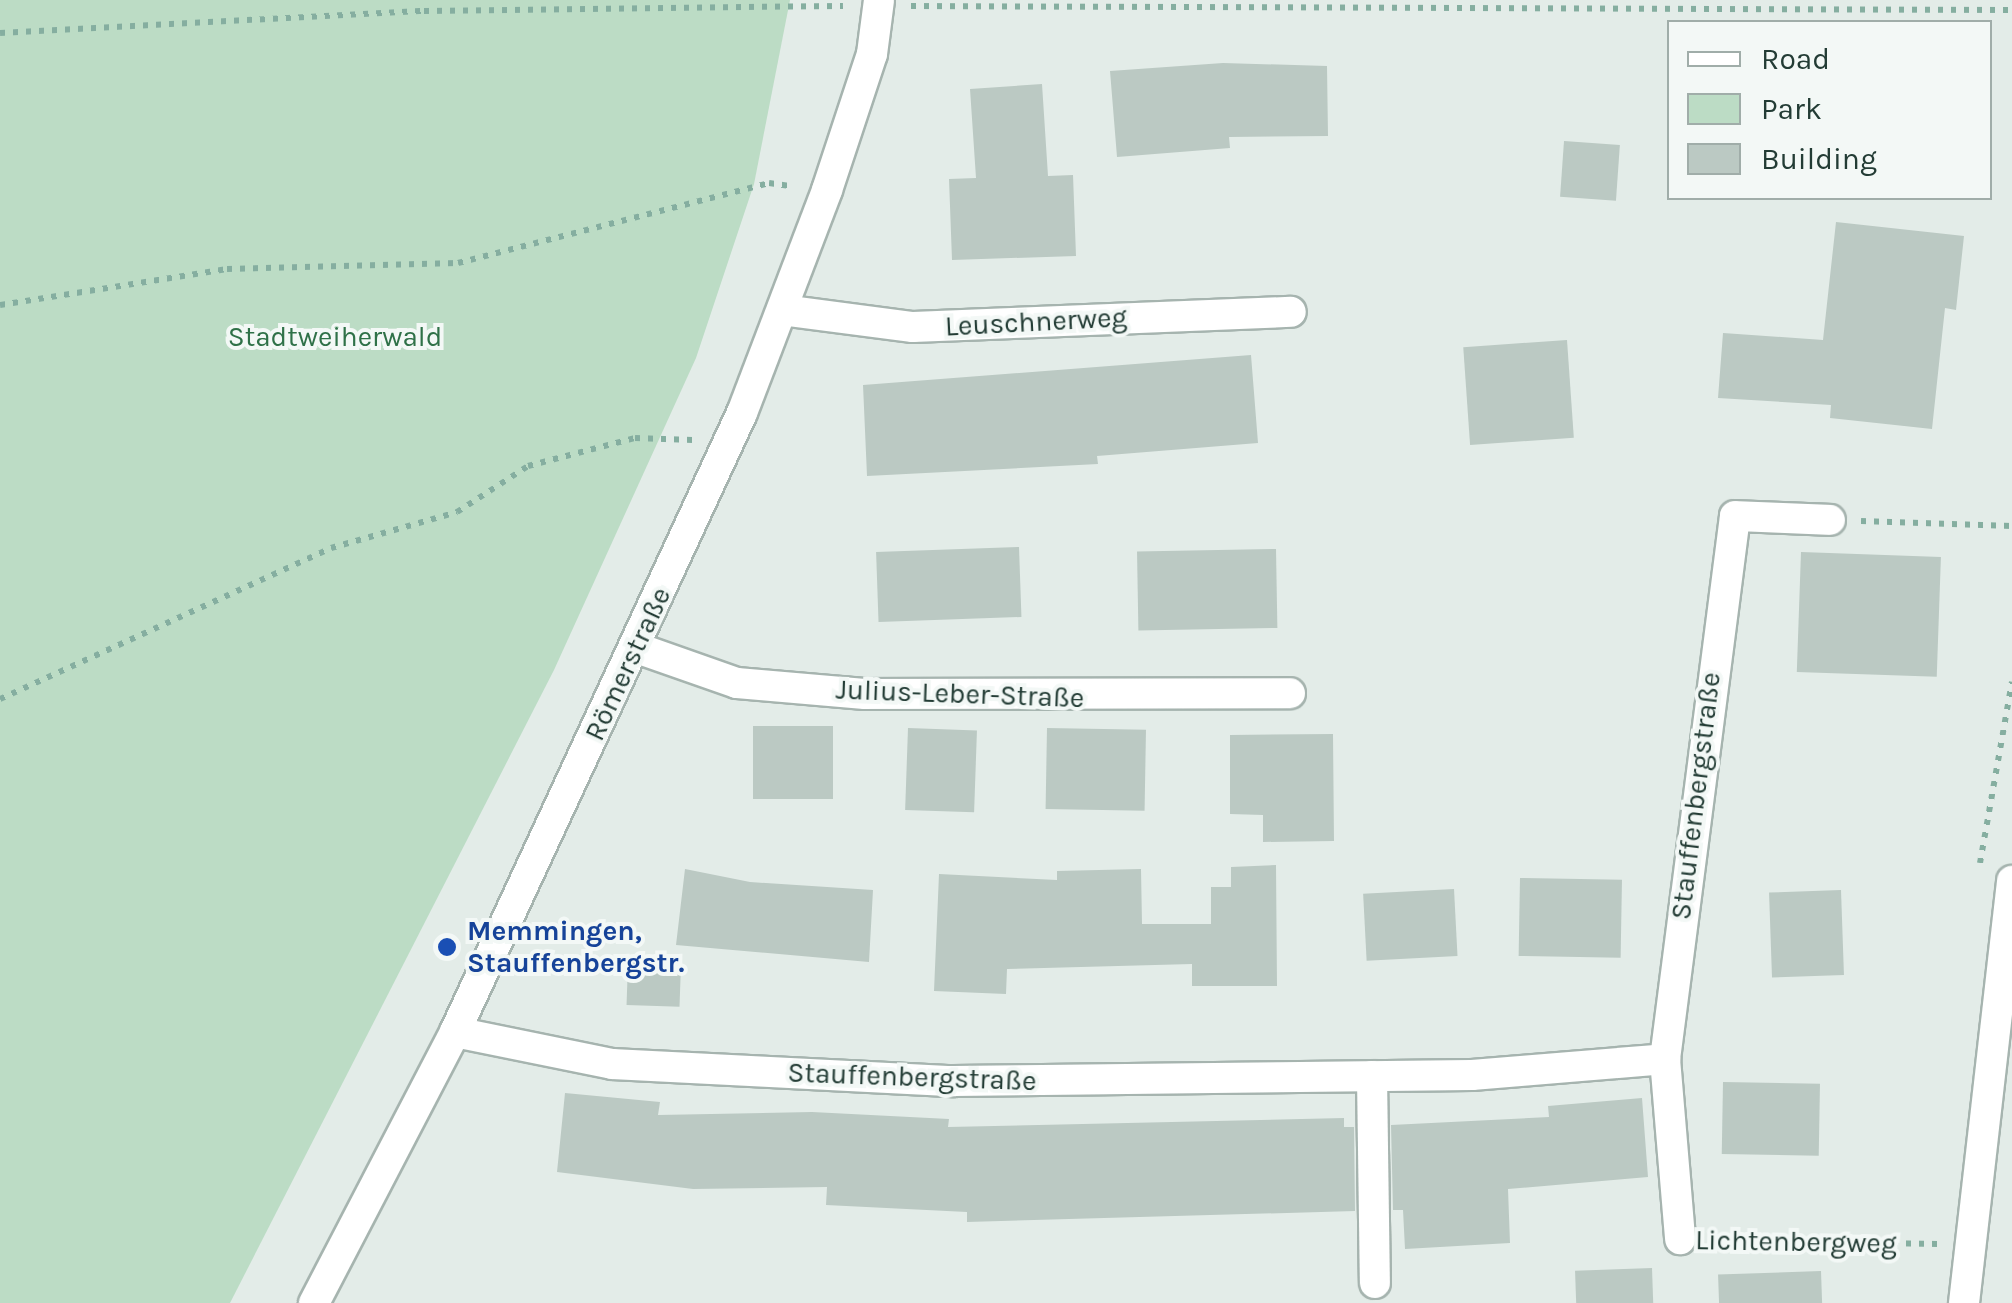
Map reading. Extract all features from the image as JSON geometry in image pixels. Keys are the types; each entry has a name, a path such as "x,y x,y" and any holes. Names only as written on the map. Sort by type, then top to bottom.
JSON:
{"street":[{"name":"Römerstraße","path":"314,1303 455,1032 637,648 742,413 827,190 872,54 879,3"},
{"name":"Leuschnerweg","path":"782,310 912,328 1291,312"},
{"name":"Stauffenbergstraße","path":"455,1032 612,1064 953,1081 1372,1076 1665,1060 1735,516 1830,520"},
{"name":"Julius-Leber-Straße","path":"637,648 737,683 866,694 1290,693"},
{"path":"1964,1303 2012,881"},
{"name":"Lichtenbergweg","path":"1665,1060 1680,1239"},
{"path":"1372,1076 1375,1283"}],"path":[{"path":"0,33 424,11 879,3 2012,10"},
{"path":"0,305 227,269 458,263 769,183 827,190"},
{"path":"0,699 332,548 457,512 528,466 635,438 696,440 742,413"},
{"path":"1830,520 2012,526"},
{"name":"Lichtenbergweg","path":"1680,1239 1972,1245"}],"green space":[{"name":"Stadtweiherwald","path":"0,0 790,0 754,184 696,358 554,670 230,1303 0,1303"}],"building":[{"path":"1223,63 1327,66 1328,136 1229,137 1230,148 1117,157 1110,71"},
{"path":"1042,84 1048,176 1073,175 1076,256 952,260 949,179 976,178 970,89"},
{"path":"1564,141 1620,145 1616,201 1560,197"},
{"path":"1836,222 1964,236 1956,310 1945,308 1932,429 1830,418 1831,405 1718,398 1723,333 1823,340"},
{"path":"1567,340 1574,438 1470,445 1463,347"},
{"path":"1251,355 1258,443 1097,456 1098,464 867,476 863,385"},
{"path":"1019,547 1021,617 879,622 876,552"},
{"path":"1276,549 1277,628 1138,630 1137,551"},
{"path":"1801,552 1941,557 1937,677 1797,672"},
{"path":"753,726 833,726 833,799 753,799"},
{"path":"908,728 977,730 974,812 905,810"},
{"path":"1047,728 1146,730 1145,811 1046,809"},
{"path":"1333,734 1334,841 1263,842 1263,815 1230,814 1230,735"},
{"path":"1276,865 1277,986 1192,986 1192,964 1007,969 1006,994 934,991 939,874 1057,880 1057,871 1141,869 1142,924 1211,924 1211,887 1231,887 1231,867"},
{"path":"685,869 750,882 873,890 869,962 676,945"},
{"path":"1520,878 1622,880 1621,958 1519,956"},
{"path":"1454,889 1458,956 1367,961 1363,894"},
{"path":"1841,890 1844,975 1772,977 1769,893"},
{"path":"628,963 681,965 680,1007 627,1005"},
{"path":"1723,1082 1820,1084 1819,1156 1722,1154"},
{"path":"565,1093 660,1102 658,1115 812,1112 949,1119 948,1127 1344,1118 1344,1127 1354,1127 1355,1211 967,1222 967,1212 826,1205 827,1187 693,1189 557,1172"},
{"path":"1642,1098 1648,1177 1508,1189 1510,1243 1405,1249 1403,1210 1393,1210 1391,1125 1549,1117 1548,1106"},
{"path":"1652,1268 1653,1303 1576,1303 1575,1271"},
{"path":"1821,1271 1822,1303 1719,1303 1718,1275"}],"place":[{"name":"Memmingen, Stauffenbergstr.","path":"447,947"}]}
